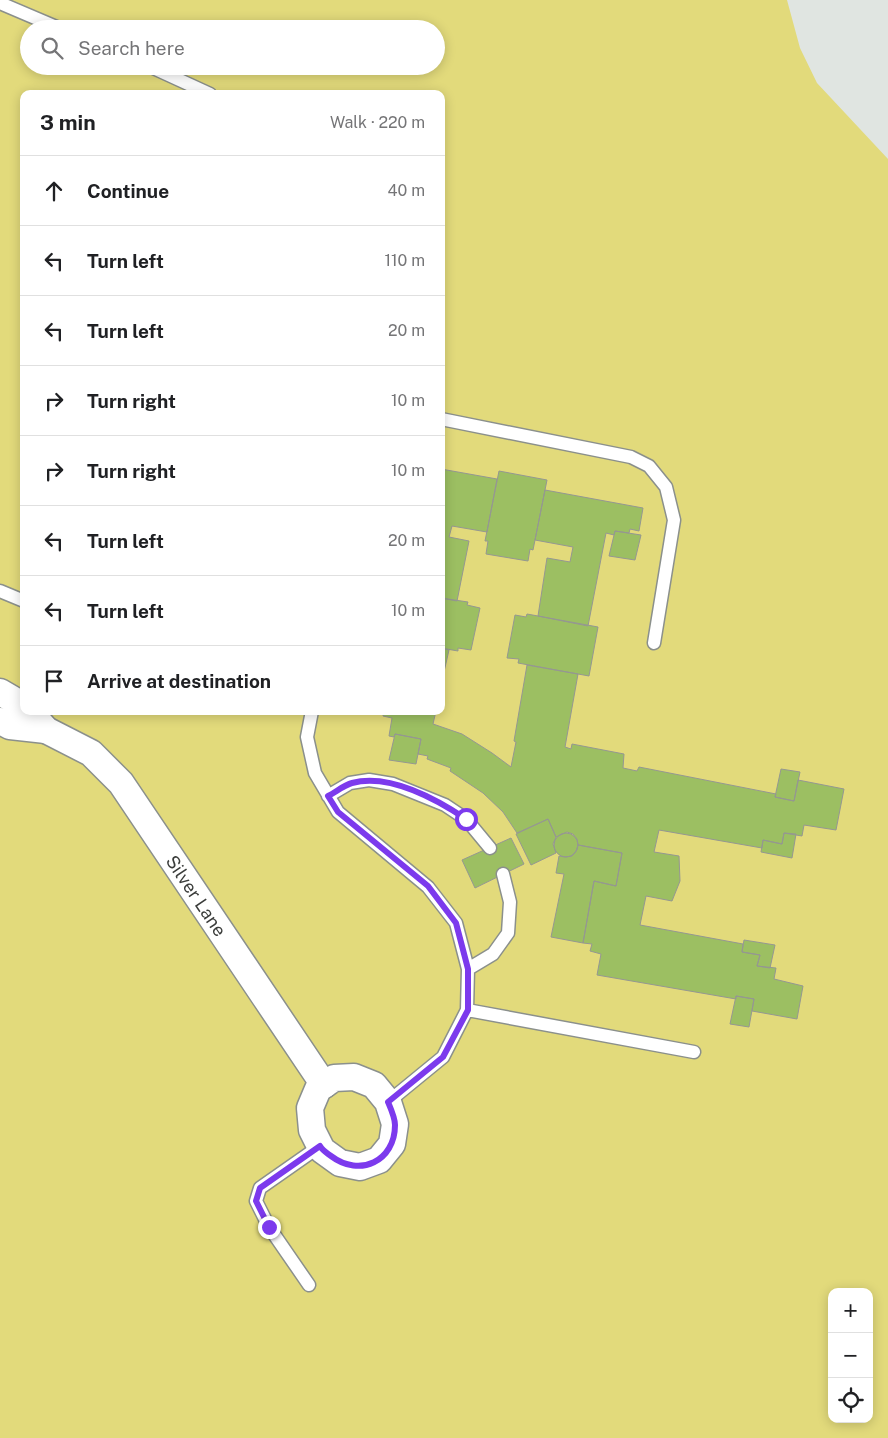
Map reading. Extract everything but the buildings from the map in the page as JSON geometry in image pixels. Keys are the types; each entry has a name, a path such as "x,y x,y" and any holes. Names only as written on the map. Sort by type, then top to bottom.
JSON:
{"street":[{"path":"0,692 20,704"},
{"name":"Silver Lane","path":"33,715 46,730"},
{"name":"Silver Lane","path":"0,721 10,726 46,730 91,753 121,783 324,1085"},
{"path":"354,1076 374,1085 388,1102 395,1124 392,1144 379,1160 360,1166 340,1163 322,1150 312,1130 310,1108 318,1089 334,1078 354,1076"}],"lane":[{"path":"0,3 40,20"},
{"path":"169,75 201,90"},
{"path":"445,420 631,457 649,466 666,487 674,520 654,643"},
{"path":"0,591 20,599"},
{"path":"311,715 307,738 315,773 328,796 338,812 428,886 456,923 468,969 468,1010 443,1057 388,1102"},
{"path":"328,796 350,783 369,780 393,784 445,805 466,819 490,848"},
{"path":"468,969 493,954 508,933 510,902 504,874"},
{"path":"468,1010 694,1052"},
{"path":"309,1285 269,1227 256,1201 260,1188 320,1146"}],"shaded area":[{"path":"0,0 787,0 800,48 817,83 888,159 888,1438 0,1438"}],"route":[{"path":"269,1227 256,1201 260,1188 320,1146 322,1150 340,1163 360,1166 379,1160 392,1144 395,1124 388,1102 443,1057 468,1010 468,969 456,923 428,886 338,812 328,796 350,783 369,780 393,784 445,805 466,819"}]}
